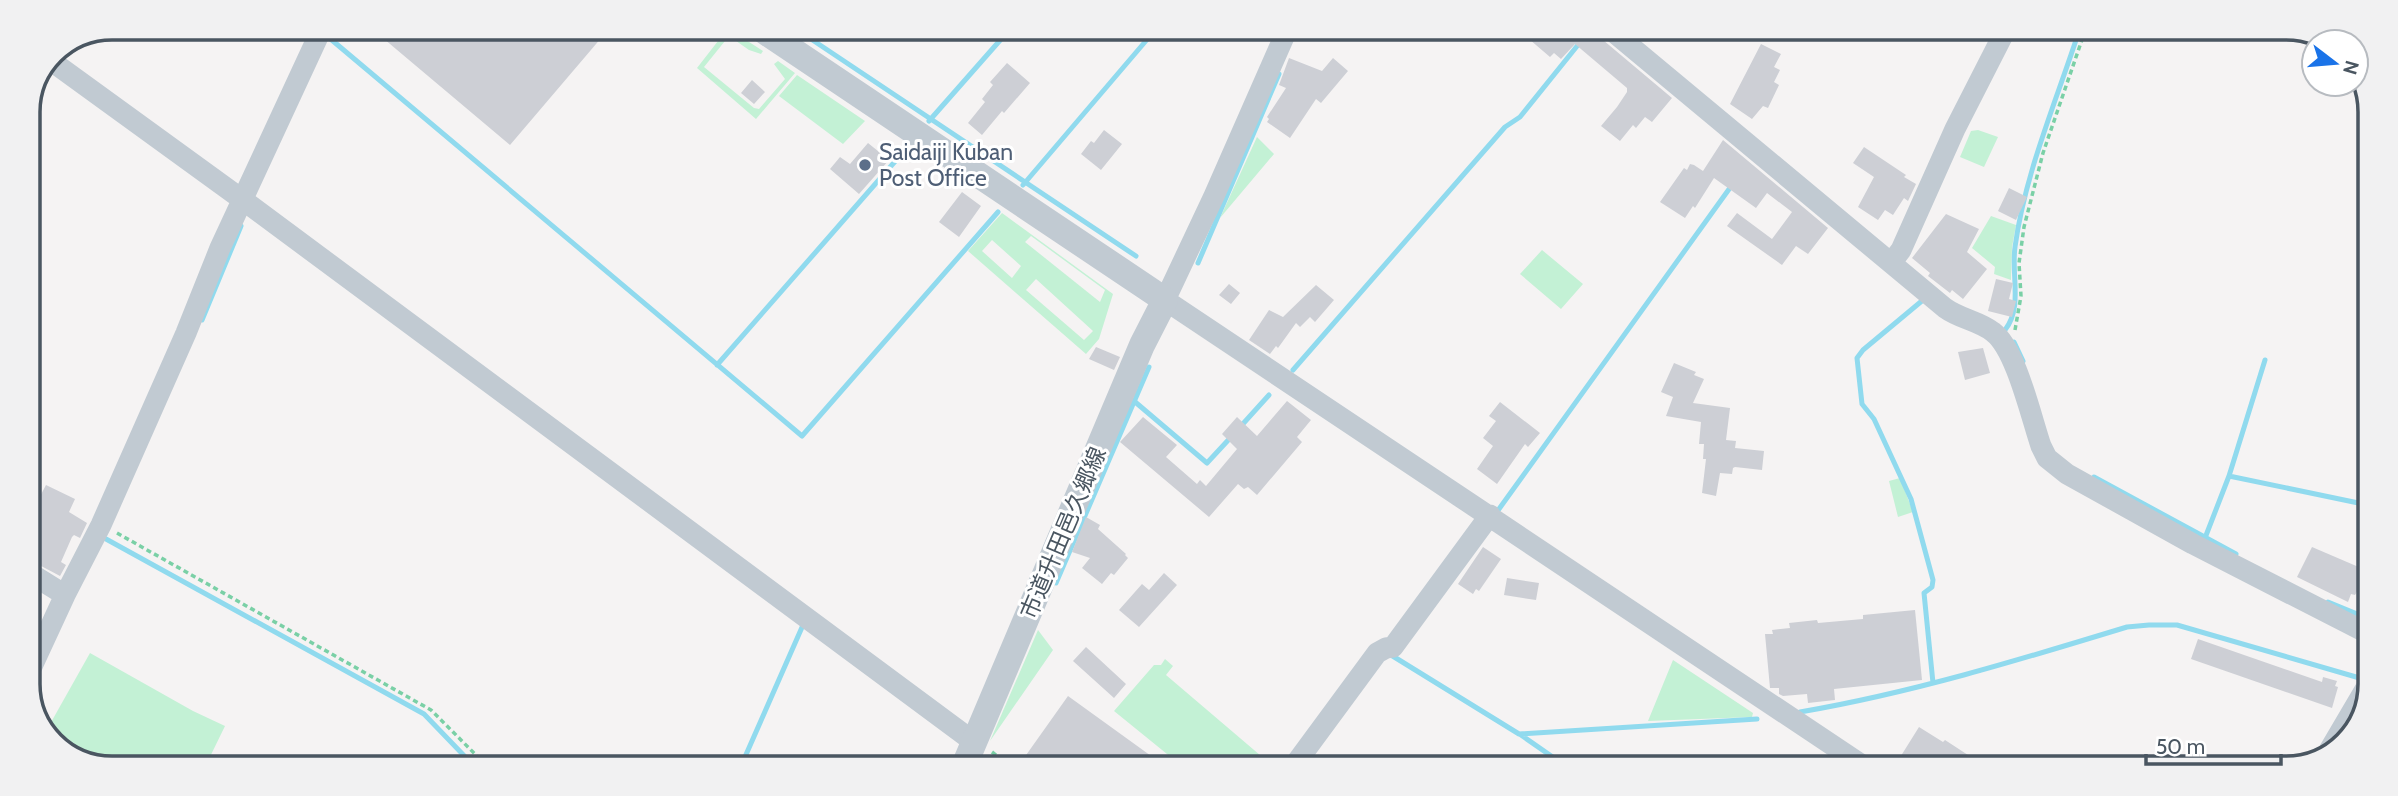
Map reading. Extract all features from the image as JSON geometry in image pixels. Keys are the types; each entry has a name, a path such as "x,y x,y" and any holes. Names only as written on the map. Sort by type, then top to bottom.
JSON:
{"street":[{"path":"40,650 101,525 317,40"},
{"path":"777,40 1849,756"},
{"path":"1165,300 1283,40"},
{"path":"1623,40 1895,258 1956,316 1991,330 2000,338 2010,354 2047,458 2067,474 2193,544 2358,628"},
{"path":"1895,258 1930,190 1945,149 2000,40"},
{"path":"57,66 973,751"},
{"name":"市道升田邑久郷線","path":"973,751 1137,358 1165,300"},
{"path":"1301,756 1377,653 1393,647 1490,515"},
{"path":"40,577 68,590"},
{"path":"2342,729 2352,711"}],"path":[{"path":"2014,331 2021,296 2019,263 2024,228 2043,153 2082,40"},
{"path":"112,531 430,710 477,756"}],"green space":[{"path":"726,40 704,67 754,108 759,109 785,79 774,64 778,61 795,73 756,119 697,68 718,41"},
{"path":"735,40 746,40 763,51 761,54 749,50"},
{"path":"797,75 865,121 843,144 779,96"},
{"path":"1978,130 1998,137 1984,167 1960,157 1971,131"},
{"path":"1257,137 1274,154 1220,218"},
{"path":"1002,213 1113,294 1099,339 1086,354 968,251","holes":["1031,236 1105,290 1100,302 1025,242","992,240 1021,266 1012,278 982,251","1036,279 1093,331 1084,340 1026,290"]},
{"path":"1991,216 2016,225 2011,280 1994,274 1995,267 1972,248"},
{"path":"1542,250 1583,284 1561,309 1520,274"},
{"path":"1900,478 1913,512 1898,517 1889,481"},
{"path":"1038,630 1053,650 990,741"},
{"path":"90,653 225,726 210,756 112,756 93,753 72,744 51,722"},
{"path":"1165,659 1173,666 1166,675 1261,756 1169,756 1114,711 1154,665 1161,665"},
{"path":"1673,660 1753,713 1752,717 1648,721"}],"building":[{"path":"385,40 599,40 510,145"},
{"path":"1530,40 1603,40 1672,98 1652,122 1645,117 1636,128 1633,125 1620,141 1601,126 1617,107 1627,88 1575,44 1561,59 1554,53 1550,57"},
{"path":"1761,44 1781,54 1774,67 1780,70 1774,82 1779,85 1768,108 1763,106 1752,119 1730,104"},
{"path":"1289,58 1322,71 1333,58 1348,71 1321,103 1316,99 1290,138 1267,122 1267,117 1286,88 1279,85"},
{"path":"1007,63 1030,83 982,135 968,123 985,102 982,99 993,85 990,82"},
{"path":"752,80 765,92 754,104 741,93"},
{"path":"1104,130 1122,144 1101,170 1081,154"},
{"path":"1723,140 1828,228 1808,254 1796,246 1782,265 1727,226 1737,213 1772,239 1792,212 1767,193 1756,208 1714,178 1695,208 1693,206 1685,218 1660,202 1684,168 1687,170 1690,164 1703,171"},
{"path":"868,143 889,160 859,194 830,169 840,157 850,164"},
{"path":"1864,147 1916,184 1908,201 1904,198 1893,215 1885,210 1878,220 1858,207 1874,177 1853,163"},
{"path":"2009,188 2027,197 2016,220 1998,211"},
{"path":"962,192 981,206 959,237 939,222"},
{"path":"1946,214 1979,229 1967,252 1987,269 1963,299 1952,290 1950,293 1928,276 1930,273 1912,258"},
{"path":"1996,279 2013,283 2009,299 2016,301 2012,317 1988,311"},
{"path":"1229,284 1240,293 1231,304 1219,295"},
{"path":"1316,285 1334,300 1315,322 1310,317 1300,327 1296,323 1278,348 1276,346 1270,354 1249,340 1269,310 1283,317"},
{"path":"1096,347 1120,357 1114,370 1089,359"},
{"path":"1983,348 1990,373 1965,380 1958,352"},
{"path":"1674,363 1696,372 1694,375 1704,379 1693,403 1730,408 1726,440 1736,441 1735,448 1764,451 1762,470 1735,467 1732,474 1720,473 1716,496 1702,493 1706,459 1703,459 1704,444 1699,444 1701,422 1666,416 1673,397 1661,392"},
{"path":"1287,401 1311,420 1297,437 1302,442 1257,495 1248,487 1244,489 1238,484 1209,517 1120,442 1143,417 1177,445 1166,457 1197,484 1200,480 1206,486 1237,449 1222,434 1237,417 1257,436"},
{"path":"1500,402 1540,433 1528,447 1525,444 1497,484 1477,469 1493,446 1483,438 1496,421 1489,416"},
{"path":"46,485 75,499 69,512 87,523 80,538 74,535 72,537 61,562 66,565 60,576 40,565 40,496"},
{"path":"1086,517 1100,525 1098,529 1128,558 1114,575 1111,573 1102,584 1082,568 1090,558 1072,552"},
{"path":"1483,547 1501,559 1479,591 1476,589 1473,594 1458,584"},
{"path":"2312,547 2358,567 2358,590 2355,595 2351,594 2348,602 2297,577"},
{"path":"1164,573 1177,585 1139,627 1119,610 1142,584 1149,590"},
{"path":"1507,578 1539,583 1536,600 1504,595"},
{"path":"1915,610 1922,680 1834,689 1835,700 1808,703 1807,694 1783,696 1779,694 1779,688 1770,688 1765,634 1773,634 1772,630 1790,628 1789,623 1863,619 1863,615"},
{"path":"2198,639 2322,682 2323,677 2337,681 2332,708 2191,659"},
{"path":"1086,647 1126,684 1114,698 1073,661"},
{"path":"1068,696 1151,756 1025,756"},
{"path":"1919,727 1968,755 1967,756 1901,756"}],"waterway":[{"path":"332,40 802,436 998,212"},
{"path":"812,40 1136,256"},
{"path":"929,121 1000,40"},
{"path":"1023,185 1147,40"},
{"path":"1293,370 1505,127 1520,117 1582,40"},
{"path":"2005,330 2014,311 2015,247 2026,192 2076,40"},
{"path":"1198,263 1279,74"},
{"path":"717,365 905,150"},
{"path":"1499,509 1732,185"},
{"path":"202,320 241,226"},
{"path":"1923,300 1857,358 1862,404 1874,419 1911,499 1933,580 1932,587 1924,593 1933,683"},
{"path":"2014,342 2023,361"},
{"path":"2229,476 2265,360"},
{"path":"1056,583 1149,367"},
{"path":"1241,426 1269,395"},
{"path":"1134,401 1207,463 1232,436"},
{"path":"2205,538 2229,476 2358,503"},
{"path":"2094,477 2236,554"},
{"path":"106,539 424,714 464,756"},
{"path":"2328,602 2358,614"},
{"path":"745,756 803,625"},
{"path":"1800,712 1924,685 2127,627 2149,625 2177,625 2358,678"},
{"path":"1391,655 1519,734 1757,719"},
{"path":"1521,735 1551,756"},
{"path":"976,753 980,756"}],"place":[{"name":"Saidaiji Kuban Post Office","path":"865,165"}]}
